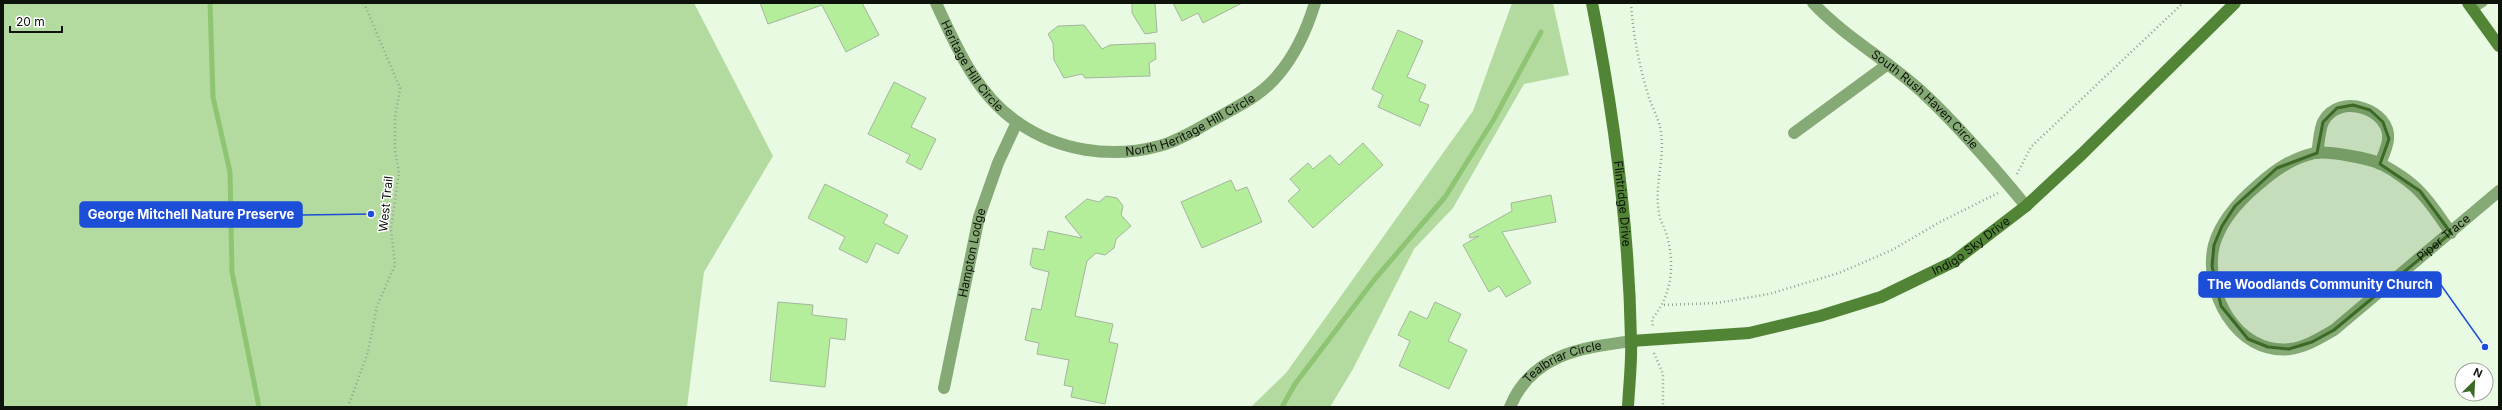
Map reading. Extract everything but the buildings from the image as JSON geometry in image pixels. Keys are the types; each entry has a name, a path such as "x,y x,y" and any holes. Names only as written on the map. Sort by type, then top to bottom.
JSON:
{"street":[{"name":"Heritage Hill Circle","path":"936,3 953,40 976,80 996,104 1017,122"},
{"name":"North Heritage Hill Circle","path":"1017,122 1043,136 1078,149 1103,153 1131,151 1160,146 1193,131 1258,95 1278,76 1294,53 1307,27 1315,3"},
{"name":"Flintridge Drive","path":"1592,3 1604,66 1622,202 1631,341 1628,407"},
{"name":"South Rush Haven Circle","path":"1813,3 1852,37 1921,91 1957,127 2026,206"},
{"name":"Indigo Sky Drive","path":"1631,341 1749,333 1820,316 1881,297 1953,262 2026,206 2082,154 2234,3"},
{"path":"2470,6 2499,46"},
{"path":"1794,133 1888,64"},
{"path":"2380,164 2389,139 2383,122 2370,110 2353,105 2337,108 2323,122 2317,153 2380,164 2420,191 2451,233"},
{"name":"Hampton Lodge","path":"944,388 979,217 998,163 1017,122"},
{"name":"Piper Trace","path":"2317,153 2297,158 2277,168 2235,206 2222,226 2214,246 2213,272 2221,306 2232,323 2248,339 2268,347 2289,349 2312,342 2334,330 2499,191"},
{"name":"Tealbriar Circle","path":"1510,407 1525,382 1545,363 1567,352 1631,341"}],"lane":[{"path":"2470,6 2484,3"}],"path":[{"name":"West Trail","path":"348,407 368,352 378,306 395,265 391,229 399,172 395,151 395,118 400,88 364,3"},
{"path":"1631,3 1634,44 1648,96 1661,130 1664,150 1657,185 1659,214 1667,236 1671,272 1668,295 1664,305 1652,319 1653,351 1663,374 1663,407"},
{"path":"1664,305 1717,303 1769,294 1839,273 1892,250 1940,222 2010,187 2031,148 2183,3"}],"highlighted area":[{"path":"2353,105 2370,110 2383,122 2389,139 2380,164 2420,191 2451,233 2334,330 2312,342 2289,349 2268,347 2248,339 2221,306 2212,266 2214,245 2222,226 2235,206 2277,168 2317,153 2323,122 2337,108"}],"green space":[{"path":"3,3 694,3 773,156 704,272 687,407 3,407"},
{"path":"1512,3 1553,3 1569,75 1524,84 1453,208 1414,249 1353,369 1330,407 1251,407 1286,373 1473,111"}],"waterway":[{"path":"210,3 213,97 230,172 232,272 259,407"},
{"path":"1282,407 1295,384 1374,280 1445,197 1494,119 1541,32"}],"place":[{"name":"George Mitchell Nature Preserve","path":"371,214"},
{"name":"The Woodlands Community Church","path":"2485,347"}]}
